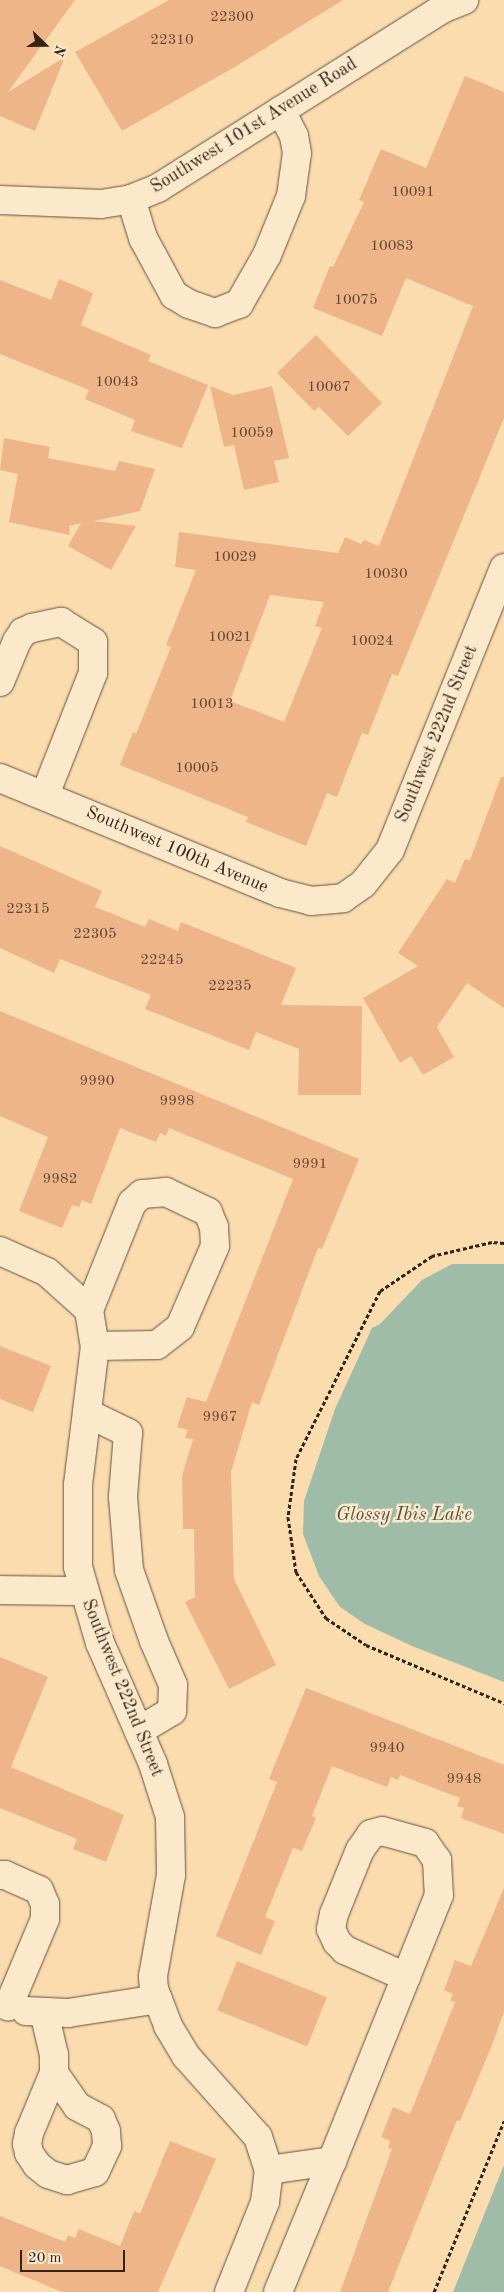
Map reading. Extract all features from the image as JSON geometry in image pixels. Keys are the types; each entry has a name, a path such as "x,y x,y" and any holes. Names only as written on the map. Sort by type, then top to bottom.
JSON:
{"street":[{"name":"Southwest 101st Avenue Road","path":"0,200 101,204 130,200 158,188 442,9 464,0"},
{"path":"130,200 143,238 174,295 189,304 216,313 239,304 267,255 291,196 297,152 294,136 280,110"},
{"name":"Southwest 222nd Street","path":"356,891 371,876 393,844 504,568"},
{"path":"0,682 17,641 23,632 32,628 61,622 92,642 93,674 45,795"},
{"name":"Southwest 100th Avenue","path":"0,778 280,893 328,902 356,891"},
{"path":"0,1251 48,1272 89,1310 132,1203 142,1194 166,1192 208,1212 214,1227 215,1246 180,1327 157,1345 95,1346"},
{"name":"Southwest 222nd Street","path":"89,1310 95,1346 81,1446 77,1530 82,1591 100,1643 162,1788 170,1817 171,1875 153,1976 158,1999 168,2026 186,2056 258,2136 269,2170"},
{"path":"87,1413 128,1434 123,1497 129,1570 173,1685 172,1711 139,1731"},
{"path":"0,1590 82,1591"},
{"path":"278,2292 332,2161 439,1895 437,1860 425,1843 382,1831 371,1834 360,1850 334,1914 331,1929 337,1942 345,1950 406,1977"},
{"path":"0,1875 6,1875 39,1890 44,1904 45,1919 4,2006 44,2012 95,2010 158,1999"},
{"path":"44,2012 54,2055 54,2074"},
{"path":"229,2292 265,2202 269,2170 332,2161"}],"path":[{"path":"504,1243 492,1242 432,1256 380,1291 296,1459 288,1517 296,1572 326,1618 366,1645 504,1703"},
{"path":"434,2292 504,2121"}],"water":[{"name":"Glossy Ibis Lake","path":"452,1264 504,1264 504,1682 412,1646 365,1624 340,1607 319,1576 303,1534 304,1501 335,1409 372,1328 380,1324 422,1280"},
{"path":"504,2165 504,2292 453,2292"}],"building":[{"path":"0,0 75,0 8,92 65,57 35,131 0,116"},
{"path":"169,0 343,0 233,68 122,131 75,52"},
{"path":"465,76 504,92 504,418 398,676 392,674 368,735 362,733 337,797 327,793 306,846 246,822 248,817 120,765 133,732 136,734 171,647 166,645 196,570 175,567 179,532 338,553 345,537 361,544 364,540 379,546 473,306 406,278 382,336 313,308 330,266 333,267 364,202 359,200 381,149 426,168","holes":["270,595 324,602 315,626 322,628 284,722 230,701"]},
{"path":"59,279 93,293 81,325 151,355 148,361 208,385 182,448 131,431 135,420 85,399 89,390 0,354 0,280 51,300"},
{"path":"316,335 382,403 348,436 319,407 314,411 277,373"},
{"path":"210,386 233,395 272,386 289,458 274,461 279,482 244,490 234,445 224,447"},
{"path":"4,438 50,447 48,458 115,471 119,461 155,469 140,511 94,521 136,526 111,570 68,546 81,523 69,526 70,535 9,522 18,474 0,470"},
{"path":"501,777 504,777 504,1008 467,983 437,1027 454,1057 423,1075 411,1056 400,1063 363,998 418,966 398,953 447,879 455,883 465,859 470,860"},
{"path":"0,846 102,891 95,907 145,927 149,919 178,931 181,922 296,968 281,1005 362,1006 361,1095 298,1095 299,1049 256,1032 249,1050 145,1009 151,995 60,959 54,973 0,948"},
{"path":"0,1011 359,1159 322,1249 318,1248 259,1405 252,1402 231,1472 234,1579 276,1665 229,1689 185,1602 195,1597 194,1529 183,1529 182,1476 193,1439 185,1438 188,1430 177,1427 187,1397 206,1402 293,1179 169,1128 166,1136 160,1133 156,1142 120,1128 91,1204 82,1200 79,1207 72,1205 62,1228 19,1211 48,1137 0,1116"},
{"path":"0,1346 51,1366 33,1412 0,1399"},
{"path":"0,1657 48,1677 11,1767 124,1815 106,1862 73,1849 77,1839 0,1808"},
{"path":"306,1688 504,1765 504,1834 461,1818 464,1808 457,1806 460,1798 400,1775 398,1780 391,1777 387,1787 332,1766 312,1816 316,1818 302,1851 293,1848 265,1917 275,1921 261,1955 216,1936 277,1782 269,1779"},
{"path":"504,1888 504,2012 492,2045 460,2121 457,2120 388,2292 340,2292 392,2149 388,2148 390,2141 381,2137 393,2107 410,2114 455,2002 450,2001 453,1994 444,1990 455,1960 471,1966"},
{"path":"237,1961 327,1997 307,2046 217,2010"},
{"path":"170,2141 216,2159 158,2292 62,2292 0,2266 0,2216 65,2242 68,2235 75,2238 79,2229 120,2246 134,2211 140,2214"}]}
